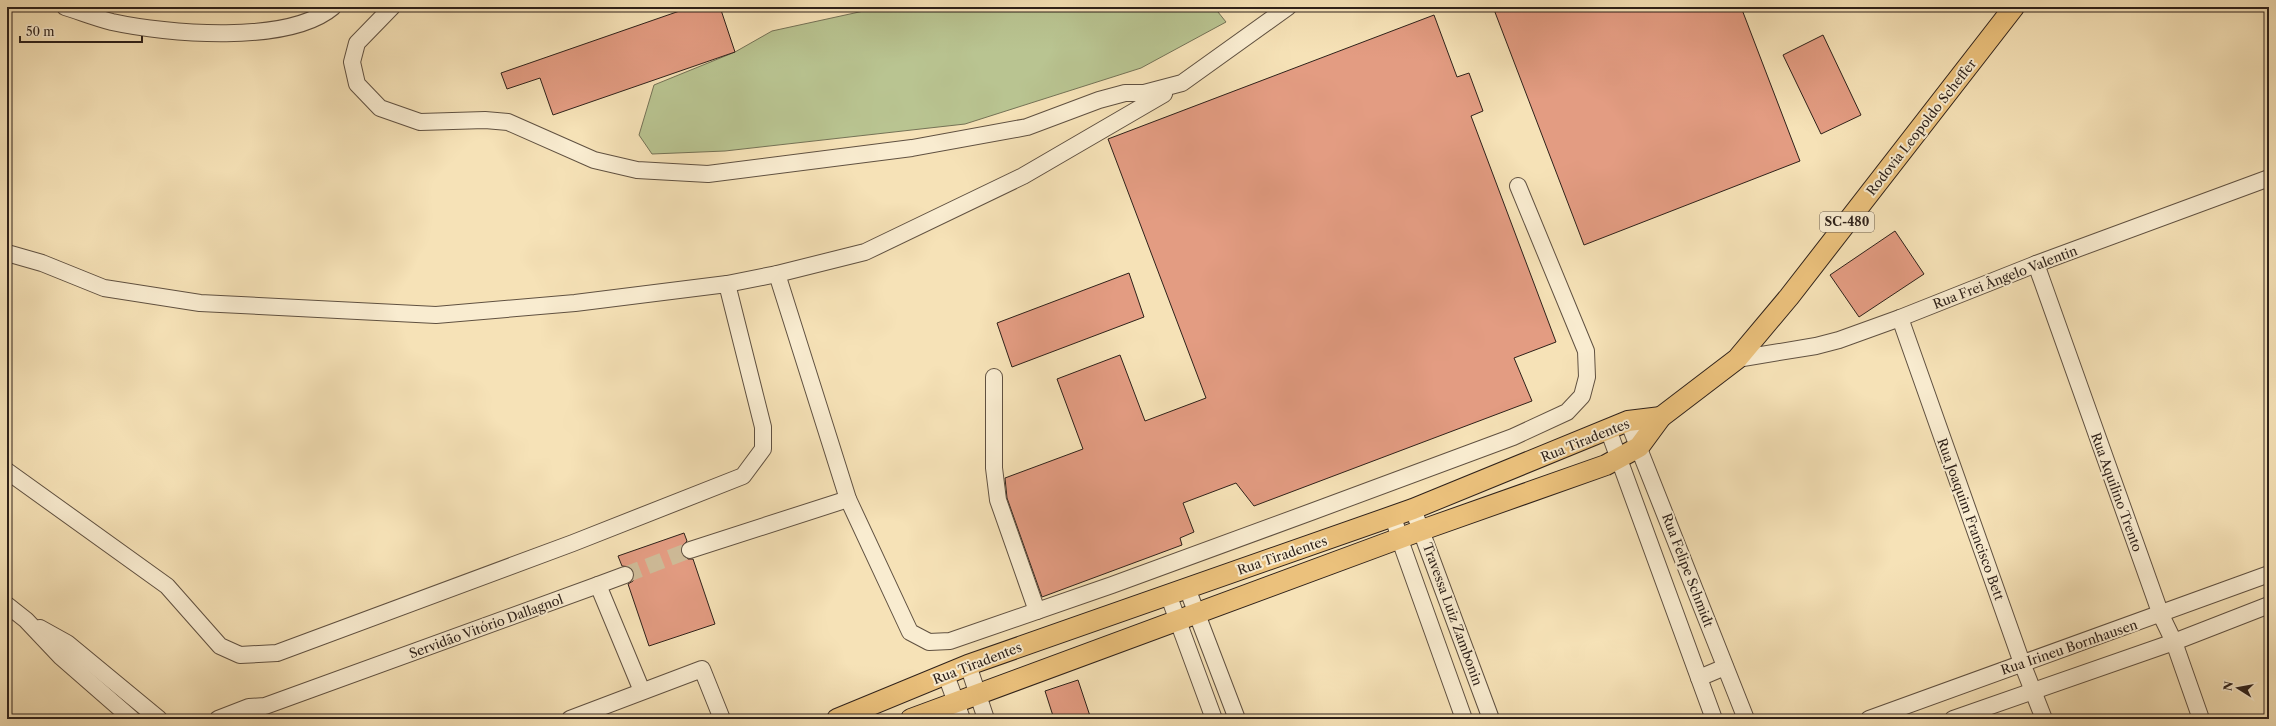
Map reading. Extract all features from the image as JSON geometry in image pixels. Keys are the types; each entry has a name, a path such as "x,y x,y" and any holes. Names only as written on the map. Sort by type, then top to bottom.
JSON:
{"main road":[{"name":"Rodovia Leopoldo Scheffer","path":"1661,417 1737,359 1789,298 2014,7"},
{"name":"Rua Tiradentes","path":"837,719 968,665 1413,509 1628,421 1661,417"},
{"name":"Rua Tiradentes","path":"910,719 959,711 978,693 1177,622 1400,540 1422,530 1620,459 1639,447 1661,417"}],"street":[{"path":"65,7 111,22 147,28 215,33 284,29 325,13 333,7"},
{"path":"392,7 357,44 352,62 357,84 380,108 420,122 485,120 508,122 594,160 637,170 708,174 912,148 1027,128 1099,100 1125,93 1144,93 1182,83"},
{"path":"7,253 42,263 104,288 200,303 436,315 575,303 727,284 778,274 865,252 1023,176 1182,83 1288,7"},
{"name":"Rua Frei Ângelo Valentin","path":"1737,359 1816,346 1900,318 2036,264 2269,178"},
{"path":"778,274 848,498 910,632 929,642 950,641 1120,583 1506,439 1567,412 1582,396 1587,377 1586,351 1518,186"},
{"name":"Rua Aquilino Trento","path":"2036,264 2161,615 2174,642 2201,719"},
{"path":"7,470 167,586 220,646 240,655 277,653 573,543 743,476 763,449 763,427 727,284"},
{"name":"Rua Joaquim Francisco Bett","path":"1900,318 2022,663 2044,719"},
{"path":"994,377 994,468 998,500 1037,611"},
{"name":"Rua Felipe Schmidt","path":"1628,421 1746,719"},
{"name":"Rua Felipe Schmidt","path":"1608,429 1714,719"},
{"path":"690,550 848,498"},
{"name":"Travessa Luiz Zambonin","path":"1413,509 1491,719"},
{"name":"Travessa Luiz Zambonin","path":"1393,516 1400,540 1464,719"},
{"name":"Rua Irineu Bornhausen","path":"1870,719 1902,713 2022,663 2161,615 2269,574"},
{"name":"Servidão Vitório Dallagnol","path":"265,706 625,575"},
{"path":"598,586 642,691"},
{"path":"1188,588 1237,719"},
{"path":"1168,594 1177,622 1214,719"},
{"path":"7,605 26,620 61,657 132,719"},
{"path":"1953,719 2174,642 2269,605"},
{"path":"26,620 67,643 159,719"},
{"path":"1439,649 1462,641"},
{"path":"968,665 986,719"},
{"path":"1698,678 1725,667"},
{"path":"570,719 702,669 722,719"},
{"path":"946,675 959,711"},
{"path":"218,719 249,707 265,706"},
{"path":"249,719 265,706"}],"green space":[{"path":"882,7 1214,7 1226,22 1141,68 965,124 725,151 652,154 639,135 654,85 735,52 772,31"}],"building":[{"path":"691,7 720,7 735,52 553,115 540,78 507,89 501,73"},
{"path":"1493,7 1741,7 1800,161 1584,245"},
{"path":"1434,15 1457,77 1469,73 1483,111 1471,116 1556,342 1514,358 1532,401 1254,506 1236,483 1183,503 1194,532 1180,538 1182,545 1042,597 1007,498 1005,478 1083,449 1057,379 1120,355 1145,421 1206,398 1108,139"},
{"path":"1823,35 1861,115 1821,134 1783,55"},
{"path":"1895,231 1924,274 1859,317 1830,275"},
{"path":"1129,273 1144,317 1012,367 997,323"},
{"path":"684,533 687,541 681,548 681,553 688,559 693,559 715,624 649,646 628,584 633,581 634,572 631,567 622,566 618,556"},
{"path":"1078,680 1091,719 1054,719 1045,691"}],"tunnel":[{"path":"625,575 690,550"}]}
